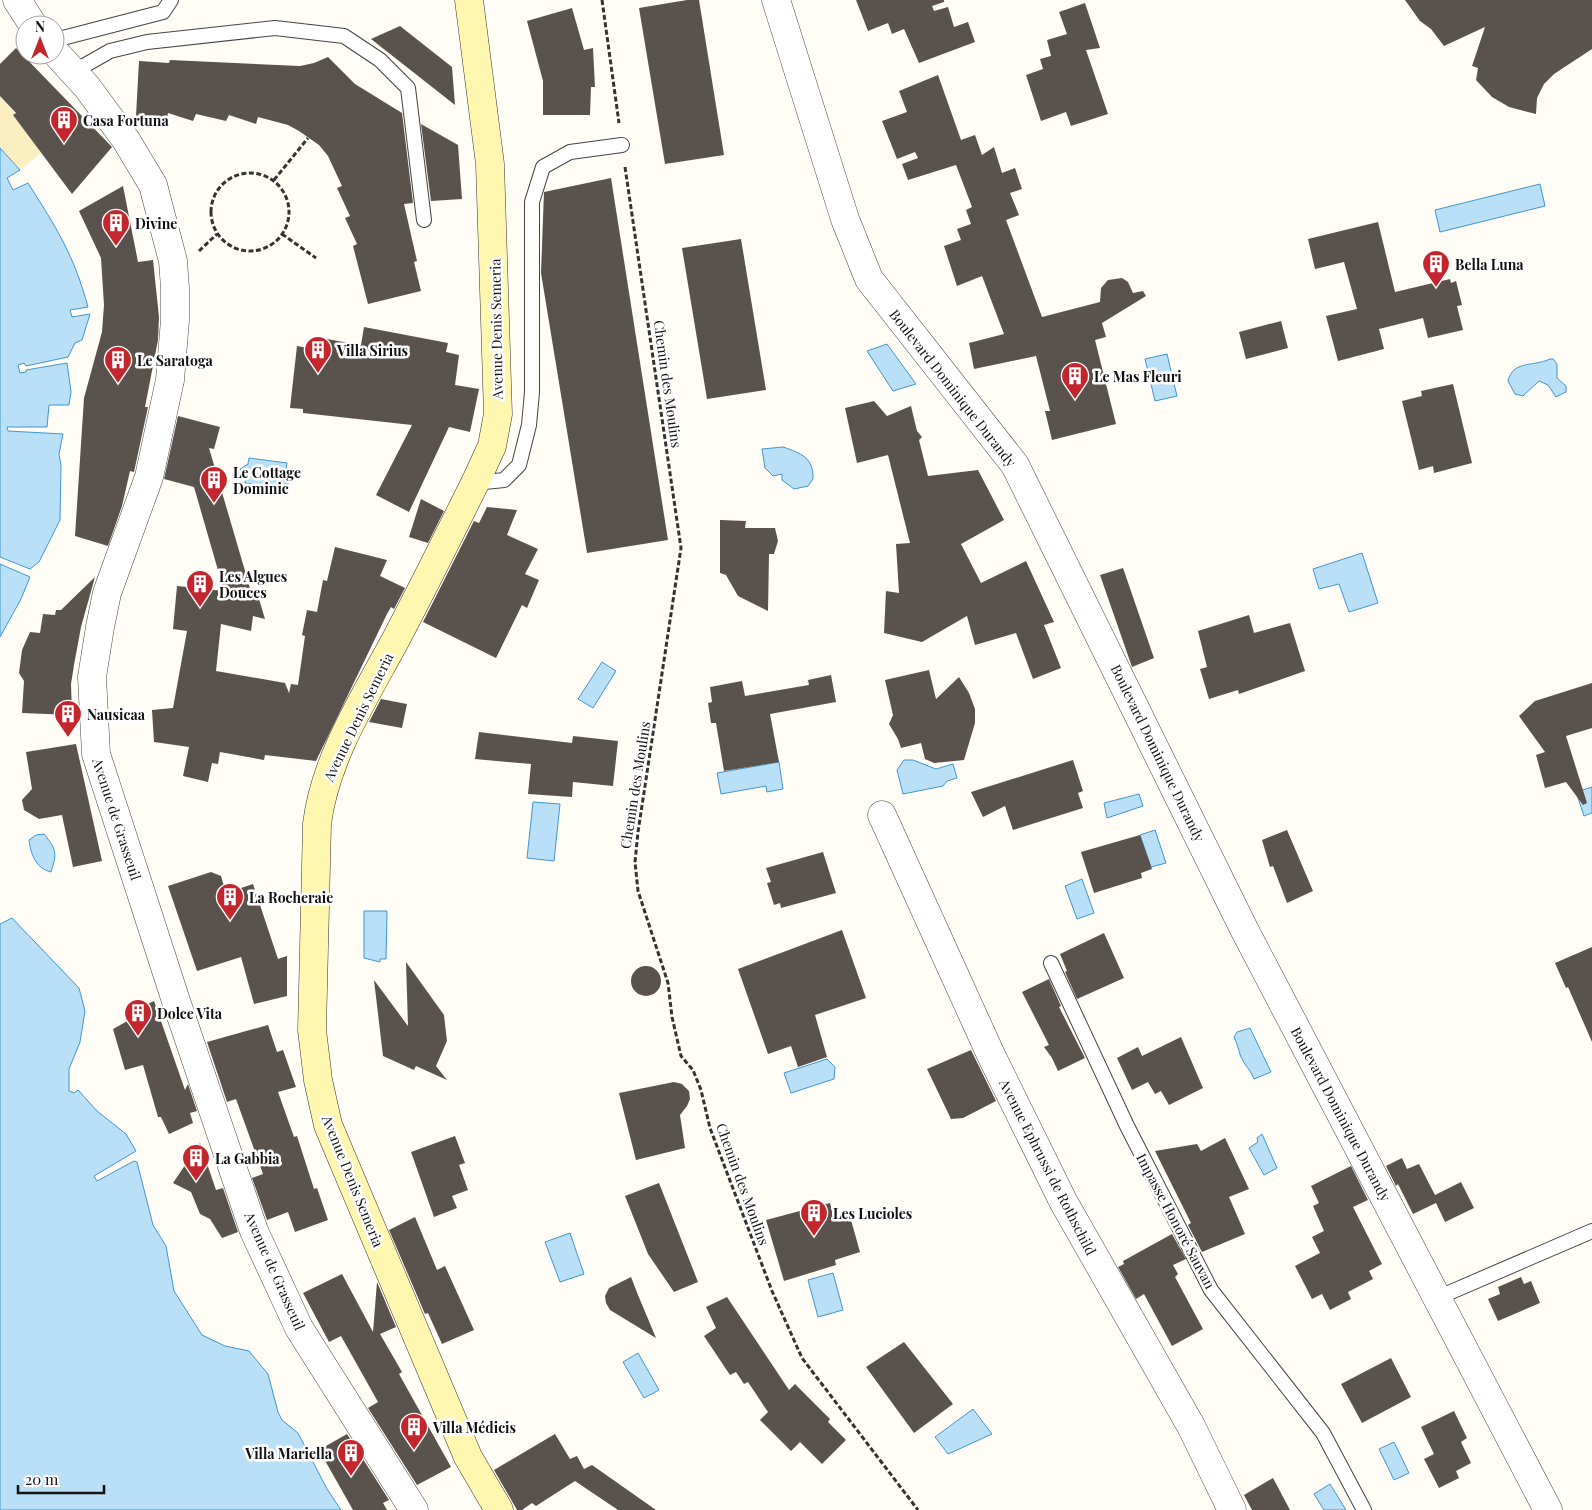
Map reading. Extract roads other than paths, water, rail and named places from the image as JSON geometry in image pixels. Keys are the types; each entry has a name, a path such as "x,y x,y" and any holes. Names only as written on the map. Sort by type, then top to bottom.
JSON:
{"main road":[{"name":"Avenue Denis Semeria","path":"468,0 490,164 498,414 492,446 475,483 360,707 330,770 320,797 317,824 312,1030 318,1080 328,1125 468,1457 500,1510"}],"street":[{"path":"17,0 27,15"},
{"name":"Boulevard Dominique Durandy","path":"776,0 845,218 869,279 1015,465 1244,929 1548,1510"},
{"name":"Avenue de Grasseuil","path":"65,63 87,87 126,140 153,185 173,261 175,288 175,320 170,380 149,477 106,593 100,627 92,677 96,754 176,1002 254,1232 300,1328 414,1510"},
{"name":"Avenue Ephrussi de Rothschild","path":"882,815 991,1055 1063,1201 1190,1426 1232,1510"}],"lane":[{"path":"65,37 163,12 171,0"},
{"path":"65,62 147,42 276,28 344,36 380,60 408,88 424,220"},
{"path":"475,483 504,480 519,465 529,424 532,392 532,202 543,167 570,152 622,145"},
{"name":"Impasse Honoré Sauvan","path":"1052,963 1126,1126 1211,1290 1323,1433 1364,1510"},
{"path":"1437,1298 1592,1231"}],"water":[{"path":"0,148 20,170 7,178 13,190 28,183 56,228 77,272 88,307 70,310 72,317 90,314 82,340 75,343 68,357 26,366 24,363 18,365 20,373 26,372 26,370 67,363 71,392 69,405 49,405 47,427 7,427 8,431 63,434 59,454 61,465 60,520 39,562 30,569 0,557"},
{"path":"1540,184 1545,206 1440,232 1435,210"},
{"path":"887,344 916,384 893,391 867,351"},
{"path":"1167,354 1177,396 1155,401 1145,359"},
{"path":"1553,359 1557,364 1557,378 1566,386 1566,392 1556,397 1548,385 1539,381 1523,396 1515,394 1508,381 1514,370 1525,365"},
{"path":"783,447 801,454 809,461 813,472 813,479 808,486 794,489 782,480 782,474 773,476 765,468 762,449"},
{"path":"249,458 287,463 286,470 292,476 290,483 284,484 283,488 245,483 246,476 240,469 248,464"},
{"path":"1362,553 1378,603 1349,612 1339,584 1319,589 1313,569"},
{"path":"0,564 30,577 21,599 0,637"},
{"path":"602,662 616,671 593,708 578,699"},
{"path":"904,760 913,760 936,769 953,764 957,778 947,781 943,786 903,794 897,770"},
{"path":"779,762 783,789 767,792 766,786 721,794 717,773"},
{"path":"1592,787 1592,813 1584,816 1576,792"},
{"path":"1139,794 1143,806 1107,818 1104,803"},
{"path":"533,802 560,804 554,861 527,858"},
{"path":"1155,830 1166,863 1151,867 1140,835"},
{"path":"44,834 55,852 51,872 41,867 35,860 29,840 36,835"},
{"path":"1082,879 1094,913 1077,919 1065,886"},
{"path":"364,911 387,911 386,959 380,959 380,962 364,958"},
{"path":"12,918 79,988 85,1011 80,1042 69,1069 69,1091 74,1093 78,1090 97,1111 126,1134 136,1151 94,1176 97,1181 134,1161 137,1162 153,1225 166,1246 174,1291 202,1335 225,1346 249,1351 268,1374 282,1420 298,1433 327,1489 341,1510 0,1510 0,924"},
{"path":"1250,1028 1271,1072 1254,1079 1242,1060 1234,1037 1237,1032"},
{"path":"827,1059 835,1067 834,1079 791,1093 784,1073"},
{"path":"1262,1134 1277,1168 1264,1175 1249,1148 1258,1142 1257,1138"},
{"path":"570,1233 584,1274 560,1282 545,1242"},
{"path":"833,1273 843,1310 818,1317 808,1280"},
{"path":"638,1353 659,1390 644,1398 623,1362"},
{"path":"973,1409 992,1434 948,1454 935,1437"},
{"path":"1394,1442 1409,1473 1394,1480 1379,1449"},
{"path":"1330,1484 1346,1510 1324,1510 1314,1494"}],"place":[{"name":"Casa Fortuna","path":"64,144"},
{"name":"Divine","path":"116,247"},
{"name":"Bella Luna","path":"1436,288"},
{"name":"Villa Sirius","path":"318,374"},
{"name":"Le Saratoga","path":"118,384"},
{"name":"Le Mas Fleuri","path":"1075,400"},
{"name":"Le Cottage Dominic","path":"214,504"},
{"name":"Les Algues Douces","path":"200,608"},
{"name":"Nausicaa","path":"68,738"},
{"name":"La Rocheraie","path":"230,921"},
{"name":"Dolce Vita","path":"138,1037"},
{"name":"La Gabbia","path":"196,1182"},
{"name":"Les Lucioles","path":"814,1237"},
{"name":"Villa Médicis","path":"414,1451"},
{"name":"Villa Mariella","path":"351,1477"}]}
